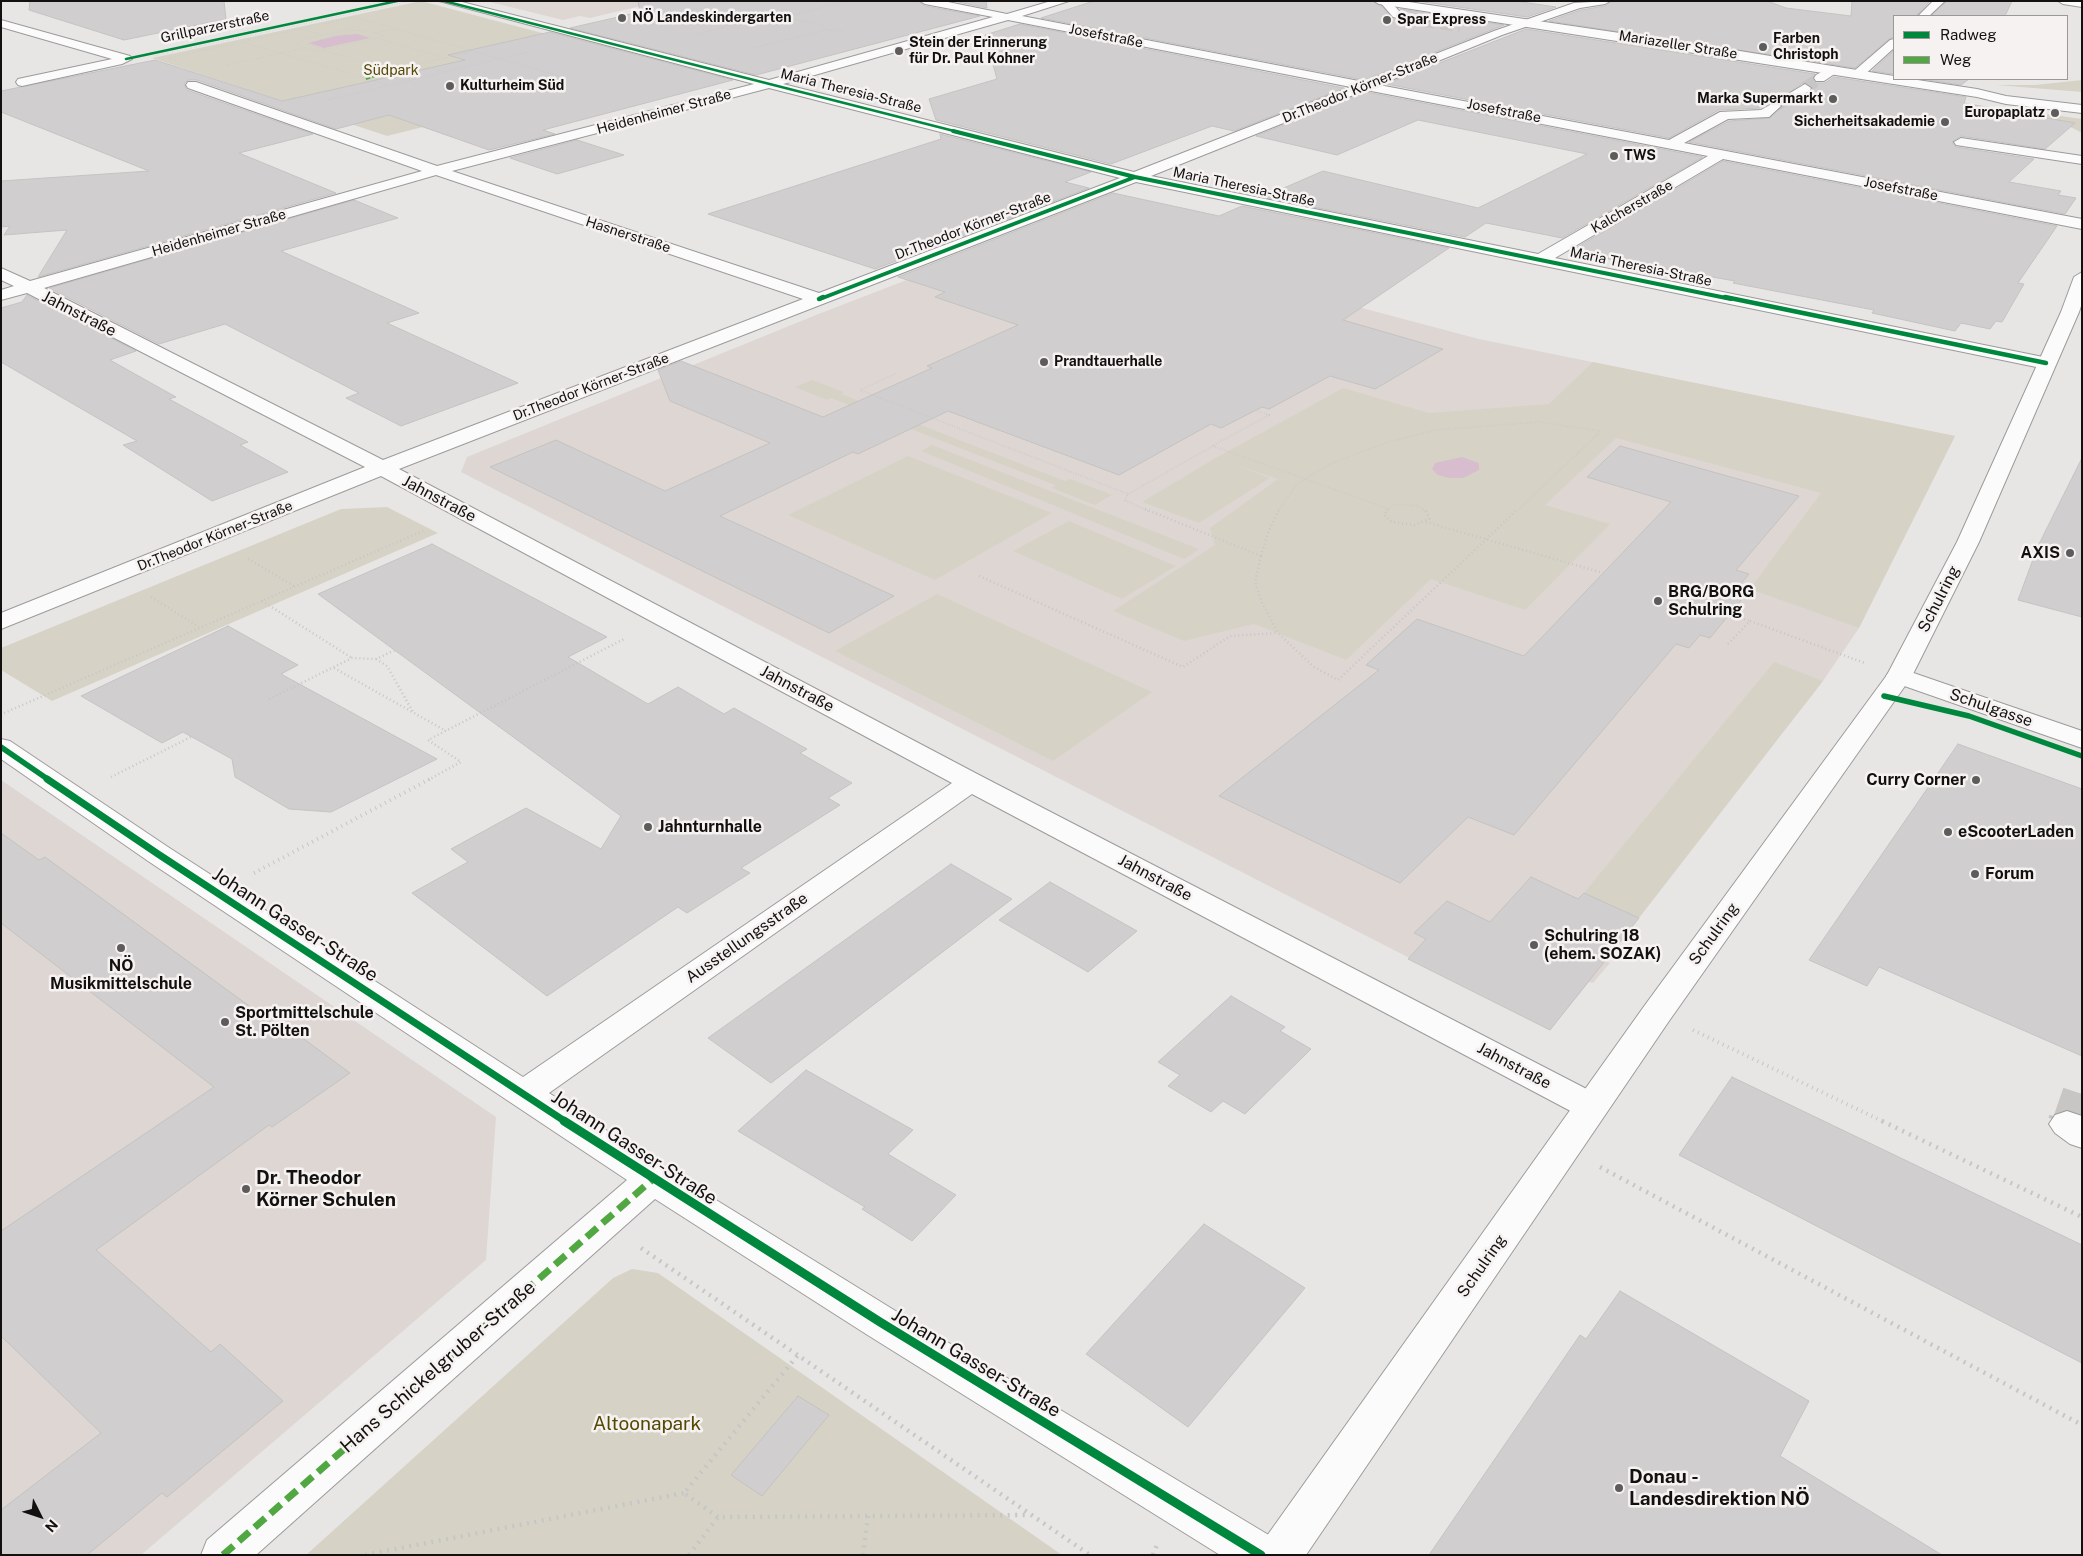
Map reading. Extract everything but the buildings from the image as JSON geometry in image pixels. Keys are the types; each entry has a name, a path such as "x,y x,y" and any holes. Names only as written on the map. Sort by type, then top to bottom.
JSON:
{"street":[{"name":"Maria Theresia-Straße","path":"444,1 1135,177 2046,364"},
{"name":"Josefstraße","path":"925,1 1369,85 2082,224"},
{"name":"Heidenheimer Straße","path":"1,295 436,172 772,83 1064,1"},
{"name":"Dr.Theodor Körner-Straße","path":"1,622 382,468 1135,177 1498,33 1578,5 1605,1"},
{"path":"1924,15 1940,1"},
{"path":"2063,1 2082,4"},
{"name":"Mariazeller Straße","path":"1382,2 1893,78"},
{"path":"1382,2 1397,15 1423,21"},
{"path":"1,23 126,59"},
{"path":"1479,30 1498,33"},
{"path":"1861,72 1893,43"},
{"path":"22,82 126,59"},
{"path":"1820,78 1832,70"},
{"name":"Mariazeller Straße","path":"1906,80 2006,100 2082,109"},
{"path":"192,85 436,172"},
{"path":"1791,96 1805,88"},
{"name":"Mariazeller Straße","path":"1978,93 2082,100"},
{"path":"1673,144 1725,115 1764,114 1775,106"},
{"path":"1961,142 2082,160"},
{"name":"Kalcherstraße","path":"1542,260 1722,154"},
{"name":"Hasnerstraße","path":"436,172 819,299"},
{"name":"Jahnstraße","path":"1,273 382,468 971,782 1592,1106"},
{"name":"Schulring","path":"1280,1555 1657,1012 1899,676 1968,542 2070,312 2082,277"},
{"name":"Schulgasse","path":"1899,676 2082,740"},
{"name":"Johann Gasser-Straße","path":"1,748 653,1179 880,1322 1261,1555"},
{"name":"Ausstellungsstraße","path":"522,1094 971,782"},
{"name":"Hans Schickelgruber-Straße","path":"223,1555 653,1179"}],"path":[{"path":"151,57 411,1"},
{"path":"647,21 730,1"},
{"path":"636,50 746,22 786,17 846,1"},
{"path":"186,64 168,58 354,17 563,76"},
{"path":"786,17 823,25 826,30"},
{"path":"289,26 327,37"},
{"path":"375,33 395,29"},
{"path":"363,30 385,36 315,51 295,44 302,39 319,34 363,30"},
{"path":"446,58 358,34 327,37 307,44 393,70 474,52"},
{"path":"242,42 388,86"},
{"path":"224,66 304,48"},
{"path":"327,100 534,51"},
{"path":"419,64 446,72"},
{"path":"894,374 860,390 1128,494"},
{"path":"1255,410 1269,415 1128,494 1125,500 1155,514 1261,556"},
{"path":"1538,422 1577,426 1601,431 1486,538 1338,680 1314,667 1278,633 1262,603 1255,582 1267,535 1279,509 1297,484 1328,465 1386,443 1436,430 1538,422"},
{"path":"1214,446 1386,508 1395,504 1418,506 1430,515 1426,522"},
{"path":"1386,508 1384,515 1392,522 1406,525 1426,522 1603,573"},
{"path":"1,714 465,512"},
{"path":"212,537 295,586"},
{"path":"117,576 199,628"},
{"path":"979,576 1183,667 1230,636 1278,633"},
{"path":"261,601 352,658 376,659 395,650"},
{"path":"1729,614 1899,676"},
{"path":"218,892 461,762 428,740 664,618"},
{"path":"1728,644 1750,621"},
{"path":"269,699 352,658"},
{"path":"376,659 387,666 413,712"},
{"path":"334,668 446,731"},
{"path":"72,796 191,737"},
{"path":"1657,1012 2082,1217"},
{"path":"1563,1147 2082,1425"},
{"path":"604,1223 1090,1555"},
{"path":"365,1555 684,1493 798,1355"},
{"path":"684,1493 718,1517 1031,1515"},
{"path":"863,1555 868,1516"},
{"path":"689,1555 718,1517"}],"shaded area":[{"path":"486,1 643,1 637,3 645,5 590,18 580,16 563,20"},
{"path":"357,34 370,38 324,48 309,43 336,36"},
{"path":"1049,225 1479,339 1955,436 1859,628 1823,681 1604,960 1610,963 1593,983 1589,982 1550,1030 461,472 467,457 816,315"},
{"path":"1462,457 1479,463 1479,470 1463,478 1449,478 1438,475 1432,469 1435,463"},
{"name":"Dr. Theodor Körner Schulen","path":"1,780 496,1117 486,1260 141,1555 1,1555"}],"green space":[{"name":"Südpark","path":"421,1 667,66 387,136 152,58"},
{"path":"2082,80 2082,92 1996,85 2035,85"},
{"path":"2018,110 2082,119 2082,133 2061,122"},
{"path":"1593,362 1955,436 1859,628 1750,589 1821,493 1616,438 1545,505 1610,524 1525,610 1431,579 1346,660 1254,624 1184,641 1113,611 1215,545 1210,528 1278,479 1232,464 1270,478 1199,523 1142,502 1214,459 1343,388 1429,413 1549,404"},
{"path":"812,380 844,392 841,394 1065,481 1070,479 1112,495 1095,505 1052,488 1055,485 831,398 827,400 795,387"},
{"path":"932,445 1199,549 1184,559 921,451"},
{"path":"908,456 1052,513 935,580 788,515"},
{"path":"387,507 438,533 52,701 1,670 1,648 341,509"},
{"path":"1069,521 1176,566 1122,599 1013,551"},
{"path":"937,594 1152,692 1053,761 835,651"},
{"path":"1774,662 1823,681 1639,918 1584,893"},
{"name":"Altoonapark","path":"632,1269 658,1273 1062,1555 306,1555 613,1278"}],"tunnel":[{"path":"1423,21 1460,26"},
{"path":"1805,88 1820,78"},
{"path":"1775,106 1791,96"},
{"path":"2068,1122 2082,1081"}],"marked path":[{"path":"366,79 393,70"},
{"path":"223,1555 653,1179"}],"cycle path":[{"name":"Grillparzerstraße","path":"126,59 397,1"},
{"path":"444,1 1135,177 2046,363"},
{"path":"819,299 1135,177"},
{"path":"1884,696 1969,716 2082,756"},
{"path":"1,747 158,854 653,1179 880,1322 1261,1555"}],"place":[{"name":"NÖ Landeskindergarten","path":"622,18"},
{"name":"Spar Express","path":"1387,20"},
{"name":"Farben Christoph","path":"1763,47"},
{"name":"Stein der Erinnerung für Dr. Paul Kohner","path":"899,51"},
{"name":"Kulturheim Süd","path":"450,86"},
{"name":"Marka Supermarkt","path":"1833,99"},
{"name":"Europaplatz","path":"2055,113"},
{"name":"Sicherheitsakademie","path":"1945,122"},
{"name":"TWS","path":"1614,156"},
{"name":"Prandtauerhalle","path":"1044,362"},
{"name":"AXIS","path":"2070,553"},
{"name":"BRG/BORG Schulring","path":"1658,601"},
{"name":"Curry Corner","path":"1976,780"},
{"name":"Jahnturnhalle","path":"648,827"},
{"name":"eScooterLaden","path":"1948,832"},
{"name":"Forum","path":"1975,874"},
{"name":"Schulring 18 (ehem. SOZAK)","path":"1534,945"},
{"name":"NÖ Musikmittelschule","path":"121,948"},
{"name":"Sportmittelschule St. Pölten","path":"225,1022"},
{"name":"Dr. Theodor Körner Schulen","path":"246,1189"},
{"name":"Donau - Landesdirektion NÖ","path":"1619,1488"}]}
